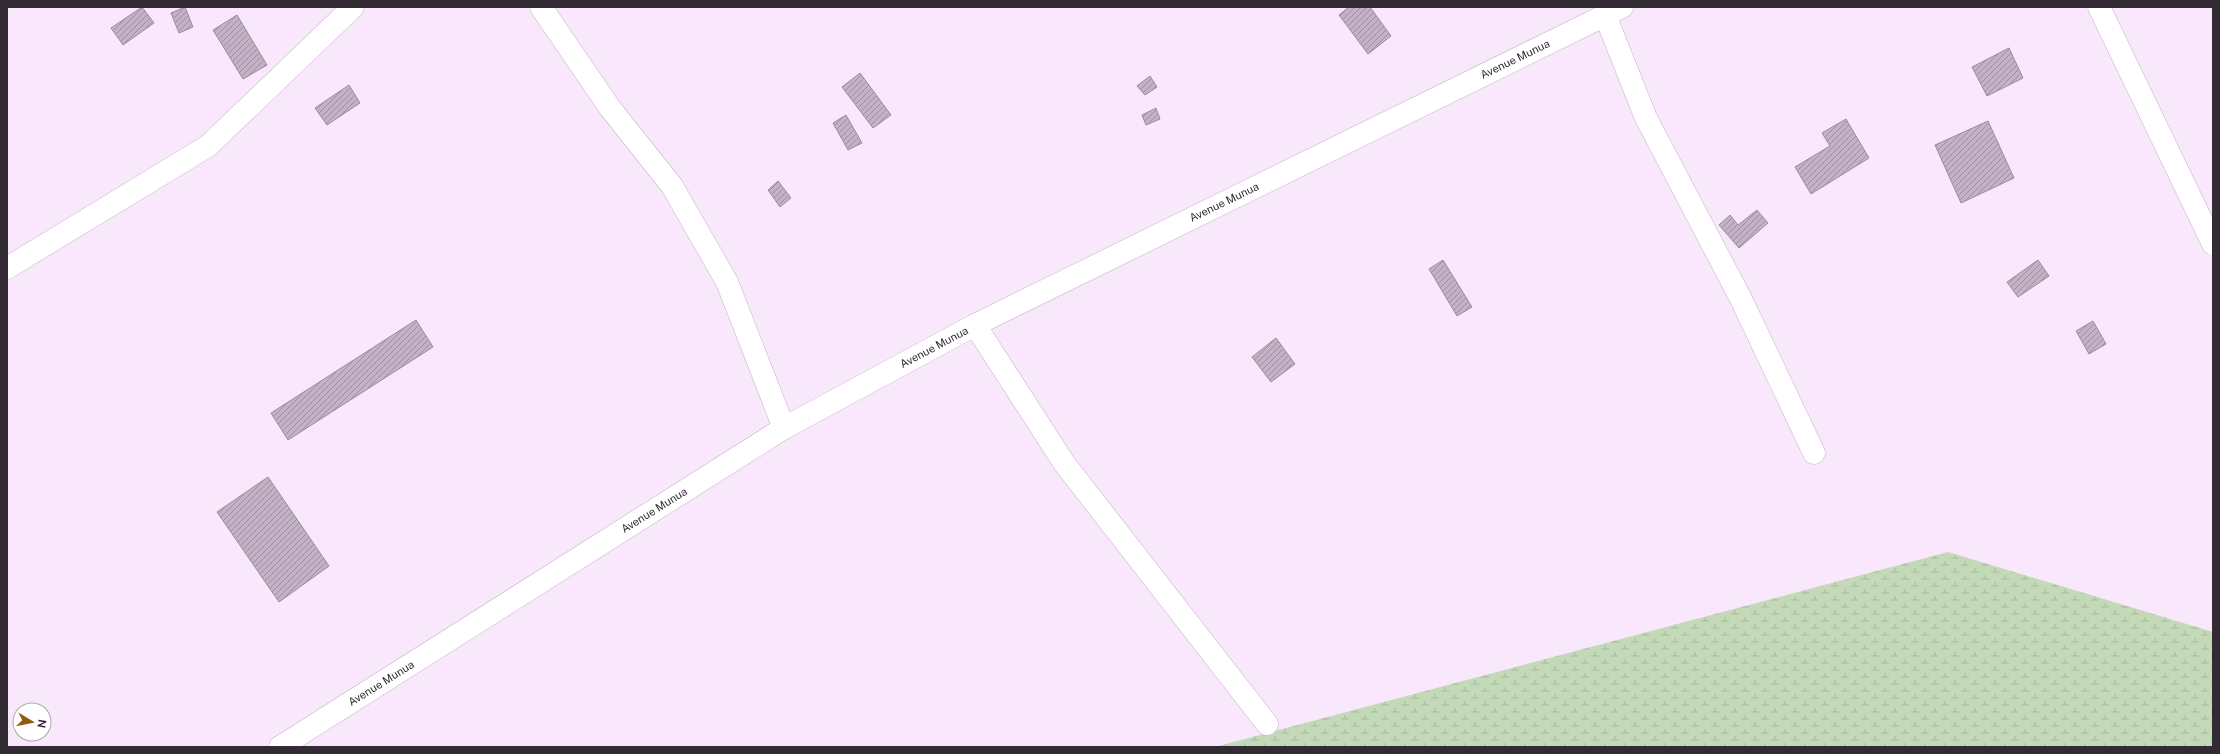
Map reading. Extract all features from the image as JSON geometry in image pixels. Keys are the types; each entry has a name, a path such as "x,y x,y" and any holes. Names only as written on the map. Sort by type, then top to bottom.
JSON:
{"street":[{"path":"7,268 208,146 353,7"},
{"path":"541,7 610,108 672,186 727,282 784,428"},
{"path":"2099,7 2213,244"},
{"path":"1614,11 1646,118 1741,299 1814,453"},
{"name":"Avenue Munua","path":"280,747 784,428 975,325 1614,11"},
{"path":"975,325 1064,463 1268,724"}],"green space":[{"path":"1948,552 2213,632 2213,747 1215,747"}],"building":[{"path":"142,7 154,23 123,45 111,28"},
{"path":"185,7 193,27 179,33 171,13"},
{"path":"1349,7 1370,7 1391,36 1368,54 1339,15"},
{"path":"237,15 267,65 243,79 213,30"},
{"path":"2009,48 2023,78 1987,96 1972,67"},
{"path":"860,73 891,115 873,128 842,87"},
{"path":"1150,76 1157,87 1145,95 1137,86"},
{"path":"349,85 360,103 327,125 315,108"},
{"path":"1156,108 1160,119 1146,125 1142,115"},
{"path":"846,115 862,143 848,150 833,123"},
{"path":"1846,119 1869,158 1811,194 1795,167 1830,146 1822,133"},
{"path":"1988,121 2014,178 1961,203 1935,145"},
{"path":"778,181 791,198 780,207 768,190"},
{"path":"1757,210 1768,223 1739,248 1719,225 1730,215 1738,225"},
{"path":"1443,260 1472,307 1457,316 1429,269"},
{"path":"2038,260 2049,276 2018,297 2007,282"},
{"path":"416,320 433,347 288,440 271,413"},
{"path":"2093,321 2106,344 2089,354 2076,331"},
{"path":"1276,338 1295,364 1271,382 1252,357"},
{"path":"268,477 329,566 279,602 217,512"}]}
